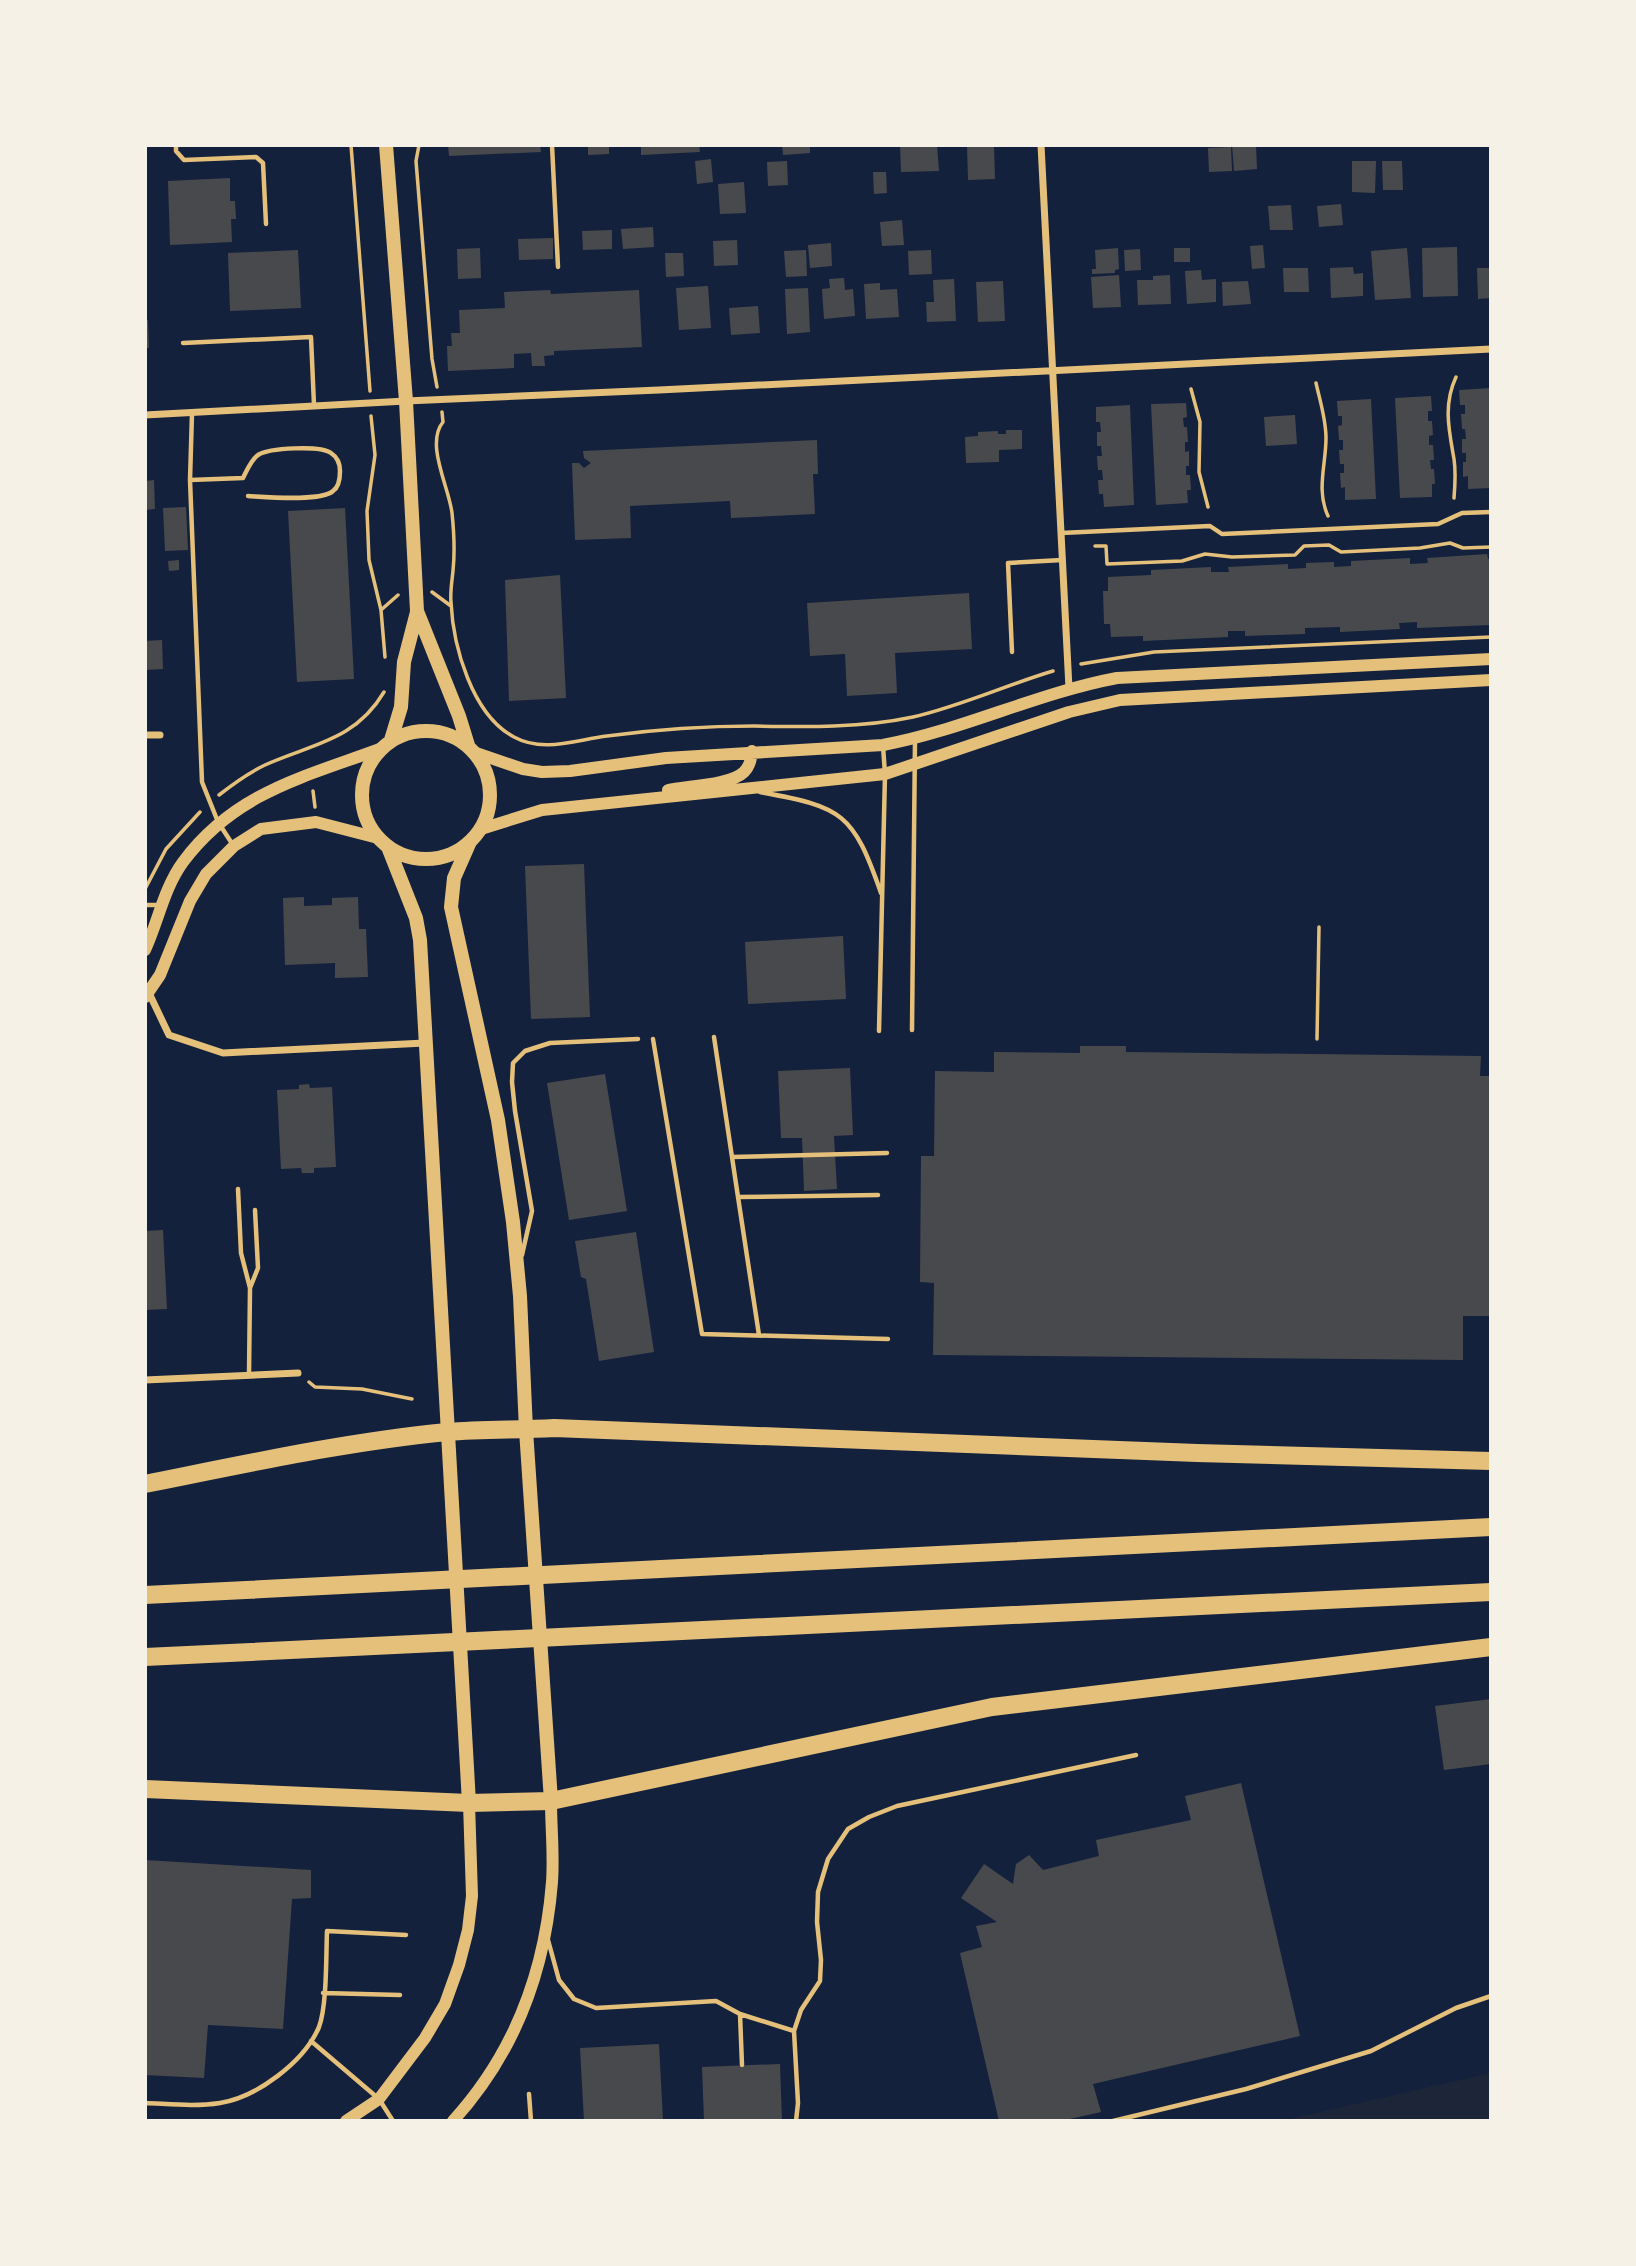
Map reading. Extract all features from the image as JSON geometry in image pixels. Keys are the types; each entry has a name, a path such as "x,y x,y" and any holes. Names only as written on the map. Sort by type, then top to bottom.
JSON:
{"highway":[{"path":"145,1484 314,1451 448,1432 554,1428 1197,1453 1491,1461"},
{"path":"145,1595 1491,1527"},
{"path":"145,1657 1491,1592"},
{"path":"145,1789 469,1803 551,1801 992,1707 1491,1647"}],"main road":[{"path":"386,145 406,401 417,611 404,662 401,707 385,745 368,765 362,784 362,803 367,822 383,842 416,918 420,940 469,1803"},
{"path":"383,842 407,857 428,860 450,855 468,844 481,829 489,810 491,790 486,771 472,749 417,611"},
{"path":"385,745 410,732 430,730 451,734 472,749"},
{"path":"468,844 454,878 451,907 498,1120 512,1215 551,1801"}],"street":[{"path":"1041,145 1069,688"},
{"path":"145,415 1491,349"},
{"path":"472,749 523,769 542,772 752,751 883,745 915,739 1069,688 1116,678 1491,659"},
{"path":"481,829 542,810 885,774 1069,712 1120,700 1491,680"},
{"path":"145,735 160,735"},
{"path":"145,950 182,863 218,822 256,797 385,745"},
{"path":"635,801 670,790 730,779 743,774 749,766 752,751"},
{"path":"383,842 316,821 261,829 234,845 206,874 190,901 160,975 147,995 169,1035 223,1053 425,1042"},
{"path":"145,1380 298,1373"},
{"path":"453,2121 475,2097 519,2024 535,1979 546,1933 552,1879 551,1801"},
{"path":"346,2121 379,2099 425,2038 445,2004 460,1965 468,1930 472,1896 469,1803"}],"lane":[{"path":"176,145 176,150 184,160 256,157 263,163 266,224"},
{"path":"552,145 558,267"},
{"path":"183,343 311,337 314,406"},
{"path":"192,413 190,480 202,782 218,822 234,845"},
{"path":"190,480 243,478 254,457 268,450 320,449 331,452 338,460 339,484 332,493 274,498 248,496"},
{"path":"1061,533 1210,526 1222,534 1438,524 1462,513 1491,512"},
{"path":"1012,652 1008,563 1062,560"},
{"path":"912,1030 917,763 915,739"},
{"path":"879,1031 885,774 883,745"},
{"path":"749,790 806,800 832,811 845,821 857,834 869,858 882,897"},
{"path":"145,905 162,905"},
{"path":"714,1037 759,1335"},
{"path":"517,1273 532,1211 514,1101 513,1063 525,1051 550,1043 638,1039"},
{"path":"653,1039 702,1334 888,1339"},
{"path":"732,1157 887,1153"},
{"path":"238,1189 241,1253 250,1288 249,1375"},
{"path":"738,1197 878,1195"},
{"path":"250,1288 258,1268 255,1210"},
{"path":"796,2121 798,2103 794,2031 801,2010 820,1981 818,1892 828,1859 848,1829 897,1806 1136,1755"},
{"path":"145,2103 196,2106 223,2103 273,2081 297,2060 318,2028 323,2012 327,1931 406,1935"},
{"path":"546,1933 559,1980 574,1999 596,2008 716,2001 740,2014 794,2031"},
{"path":"323,1993 400,1994"},
{"path":"1113,2121 1246,2089 1371,2052 1456,2008 1491,1997"},
{"path":"740,2014 742,2065"},
{"path":"311,2041 379,2099 393,2121"},
{"path":"529,2094 531,2121"}],"path":[{"path":"351,145 375,455 367,511 369,561 381,610 386,663"},
{"path":"419,145 416,161 432,359 443,422 436,432 436,445 452,511 454,552 450,600 462,662 472,688 502,729 526,742 542,746"},
{"path":"1454,499 1455,461 1447,412 1456,377"},
{"path":"1316,383 1326,438 1321,481 1322,498 1328,516"},
{"path":"1191,389 1200,422 1199,472 1208,507"},
{"path":"1090,547 1106,546 1107,564 1181,561 1205,554 1232,557 1295,555 1304,546 1329,545 1341,552 1420,548 1450,543 1463,548 1491,547"},
{"path":"303,750 328,742 364,719 386,687"},
{"path":"312,782 315,810"},
{"path":"1317,1039 1319,927"},
{"path":"298,1373 315,1387 362,1389 412,1399"}],"shaded area":[{"path":"1491,2073 1491,2121 1281,2121"}],"building":[{"path":"448,145 540,145 541,152 449,156"},
{"path":"588,145 609,145 609,154 588,155"},
{"path":"641,145 699,145 700,152 641,155"},
{"path":"782,145 810,145 810,153 783,155"},
{"path":"900,145 937,145 939,171 901,172"},
{"path":"967,145 994,145 995,179 968,180"},
{"path":"1232,145 1256,145 1257,169 1234,171"},
{"path":"1231,147 1232,171 1209,172 1208,148"},
{"path":"711,159 713,182 697,184 695,161"},
{"path":"787,161 788,185 768,186 767,162"},
{"path":"1352,161 1376,161 1375,193 1352,192"},
{"path":"1382,161 1402,161 1403,190 1383,190"},
{"path":"873,172 886,172 887,193 874,194"},
{"path":"230,178 230,201 235,201 236,219 231,219 232,242 170,245 168,181"},
{"path":"744,182 746,213 720,214 718,184"},
{"path":"1341,204 1343,225 1319,227 1317,206"},
{"path":"1291,205 1293,230 1270,230 1268,206"},
{"path":"902,220 904,245 882,246 880,222"},
{"path":"653,227 654,247 623,249 621,229"},
{"path":"612,230 612,249 583,250 582,231"},
{"path":"553,238 553,259 519,260 518,239"},
{"path":"737,240 738,265 714,266 713,241"},
{"path":"831,243 832,266 810,268 808,245"},
{"path":"1263,245 1265,268 1252,269 1250,246"},
{"path":"1457,247 1458,296 1423,297 1422,248"},
{"path":"480,248 481,278 458,279 457,249"},
{"path":"1118,248 1119,269 1115,270 1115,273 1092,274 1092,269 1096,269 1095,250"},
{"path":"1174,248 1190,248 1190,262 1174,262"},
{"path":"1407,248 1411,298 1375,300 1371,251"},
{"path":"1140,249 1141,270 1125,271 1124,250"},
{"path":"298,250 301,308 230,311 228,253"},
{"path":"806,250 807,276 786,277 784,251"},
{"path":"931,250 932,274 909,275 908,251"},
{"path":"665,253 683,253 684,276 666,277"},
{"path":"1353,267 1354,274 1363,273 1363,296 1331,298 1330,268"},
{"path":"1283,268 1308,268 1309,292 1284,292"},
{"path":"1477,268 1491,268 1491,298 1478,299"},
{"path":"1201,270 1202,280 1216,279 1216,302 1187,304 1185,271"},
{"path":"1119,275 1121,307 1093,308 1091,277"},
{"path":"1170,275 1171,304 1138,305 1137,280 1153,280 1153,276"},
{"path":"844,278 845,290 853,289 855,316 824,319 822,289 830,288 829,279"},
{"path":"954,279 956,321 927,322 926,302 934,302 933,280"},
{"path":"1003,281 1005,321 978,322 976,282"},
{"path":"1248,281 1251,304 1223,306 1222,282"},
{"path":"880,283 880,290 897,289 899,317 866,319 864,284"},
{"path":"708,286 711,328 679,330 676,288"},
{"path":"808,288 810,332 787,334 785,289"},
{"path":"550,290 551,294 639,290 642,347 554,351 554,355 544,356 545,366 532,366 531,353 514,354 514,368 448,371 447,346 452,346 451,333 460,333 459,310 505,308 504,292"},
{"path":"758,306 760,333 731,335 729,308"},
{"path":"145,320 148,320 149,348 145,348"},
{"path":"1491,388 1491,488 1468,489 1468,476 1463,477 1466,453 1462,453 1462,439 1466,439 1461,414 1465,414 1465,405 1460,405 1459,390"},
{"path":"1431,396 1432,411 1428,411 1428,421 1432,421 1433,435 1429,436 1434,460 1430,460 1435,484 1432,484 1432,497 1400,498 1395,398"},
{"path":"1371,399 1376,499 1345,500 1345,487 1341,488 1340,473 1344,473 1344,464 1340,464 1339,450 1343,450 1343,440 1339,440 1338,426 1342,425 1342,416 1338,416 1337,401"},
{"path":"1186,403 1187,417 1183,418 1188,442 1185,442 1185,452 1189,451 1186,475 1190,475 1191,490 1187,490 1188,503 1156,505 1151,404"},
{"path":"1130,405 1134,505 1104,507 1103,494 1099,494 1098,480 1103,480 1102,470 1098,470 1097,456 1102,456 1101,446 1097,446 1097,432 1101,432 1100,422 1096,422 1096,407"},
{"path":"1295,415 1297,444 1266,446 1264,417"},
{"path":"1006,430 1022,430 1022,449 999,450 999,462 966,463 965,437 978,436 978,432 998,431 998,434 1006,434"},
{"path":"817,440 818,474 813,474 815,514 731,518 730,501 630,506 631,538 575,540 572,463 579,463 584,468 591,463 584,458 583,451"},
{"path":"154,480 155,509 145,510 145,481"},
{"path":"186,507 188,550 165,551 163,508"},
{"path":"345,508 354,679 297,682 288,511"},
{"path":"1487,554 1488,559 1491,559 1491,625 1417,628 1417,622 1399,623 1400,629 1340,632 1340,627 1305,628 1305,634 1245,636 1245,631 1228,631 1228,637 1143,641 1143,636 1111,637 1110,624 1104,624 1103,591 1108,591 1108,577 1151,575 1151,570 1211,567 1211,572 1229,572 1228,567 1288,564 1288,569 1306,568 1306,563 1334,562 1334,567 1351,566 1351,561 1410,558 1410,564 1428,563 1427,558"},
{"path":"179,560 179,570 169,571 168,561"},
{"path":"560,575 566,698 509,701 505,580"},
{"path":"969,593 972,649 895,653 897,693 847,696 845,654 810,656 807,603"},
{"path":"162,640 163,669 145,670 145,641"},
{"path":"584,864 590,1017 531,1019 525,866"},
{"path":"304,897 304,906 332,905 332,898 358,897 359,929 366,929 368,977 335,978 335,963 285,965 283,898"},
{"path":"843,936 846,999 748,1004 745,942"},
{"path":"1080,1046 1126,1046 1126,1052 1481,1056 1480,1076 1491,1076 1491,1316 1463,1316 1463,1360 933,1355 934,1283 920,1282 921,1156 934,1156 935,1071 994,1072 994,1052 1080,1053"},
{"path":"850,1068 853,1135 834,1136 837,1189 804,1191 802,1138 781,1138 778,1071"},
{"path":"605,1074 627,1211 569,1220 547,1083"},
{"path":"309,1084 310,1088 332,1087 336,1167 314,1168 314,1173 302,1173 301,1168 281,1169 277,1090 299,1089 299,1085"},
{"path":"163,1230 167,1309 145,1310 145,1231"},
{"path":"636,1232 654,1352 599,1361 586,1279 581,1277 575,1241"},
{"path":"1491,1699 1491,1764 1444,1770 1435,1706"},
{"path":"1241,1783 1300,2036 1093,2084 1101,2112 1061,2121 999,2121 960,1953 982,1947 976,1926 997,1922 961,1898 984,1864 1013,1884 1016,1864 1029,1855 1043,1870 1099,1856 1096,1840 1191,1820 1185,1796"},
{"path":"145,1860 311,1870 311,1898 292,1899 283,2029 208,2025 204,2078 145,2075"},
{"path":"659,2044 663,2121 584,2121 580,2048"},
{"path":"780,2064 782,2121 704,2121 702,2067"}]}
